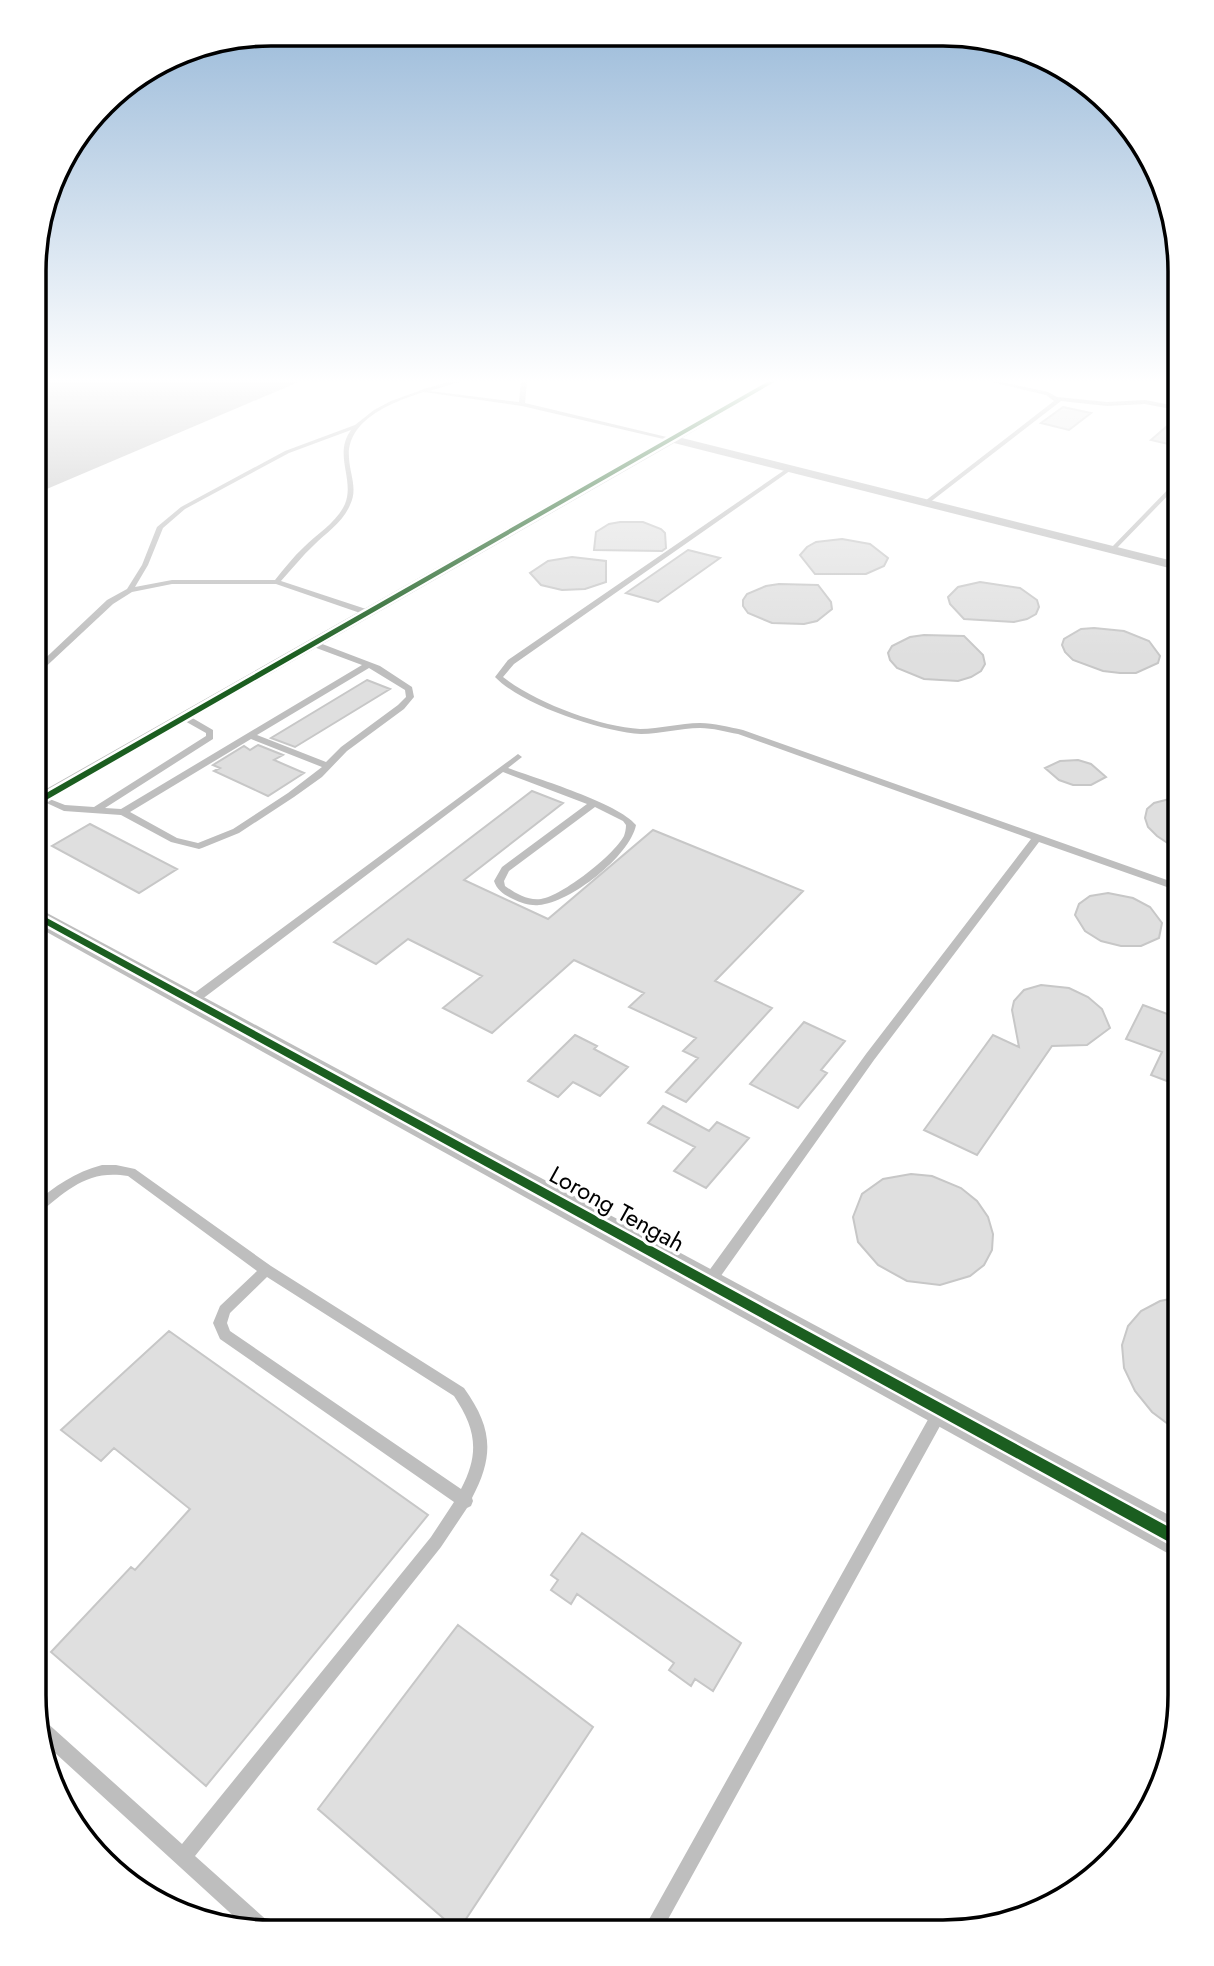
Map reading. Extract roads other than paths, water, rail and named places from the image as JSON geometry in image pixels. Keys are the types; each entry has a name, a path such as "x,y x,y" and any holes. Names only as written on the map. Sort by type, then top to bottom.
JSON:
{"street":[{"path":"46,797 614,473"},
{"path":"810,473 1168,564"},
{"name":"Lorong Tengah","path":"46,920 1168,1534"}],"lane":[{"path":"130,590 145,565 160,527 183,508 248,473"},
{"path":"277,582 340,517 350,498 348,473"},
{"path":"784,473 510,662 499,677 508,687 533,699 622,730 641,732 695,725 740,732 1168,885"},
{"path":"926,502 965,473"},
{"path":"1113,550 1168,492"},
{"path":"46,662 110,602 130,590 172,582 277,582 369,613"},
{"path":"46,803 64,808 123,812 174,840 199,846 236,831 319,775 344,749 401,707 410,697 409,689 401,682 314,643"},
{"path":"123,812 368,665"},
{"path":"97,809 210,737 210,732 186,718"},
{"path":"250,734 328,766"},
{"path":"193,1000 518,757"},
{"path":"502,769 594,803 631,825 630,836 609,859 565,894 554,899 527,901 501,887 500,874 594,803"},
{"path":"708,1283 870,1057 1036,839"},
{"path":"46,1200 85,1173 102,1169 131,1172 266,1270 458,1392 472,1407 480,1426 482,1446 466,1501 183,1857"},
{"path":"266,1270 225,1310 220,1323 225,1335 466,1501"},
{"path":"658,1920 942,1409"},
{"path":"49,1736 251,1919"}]}
